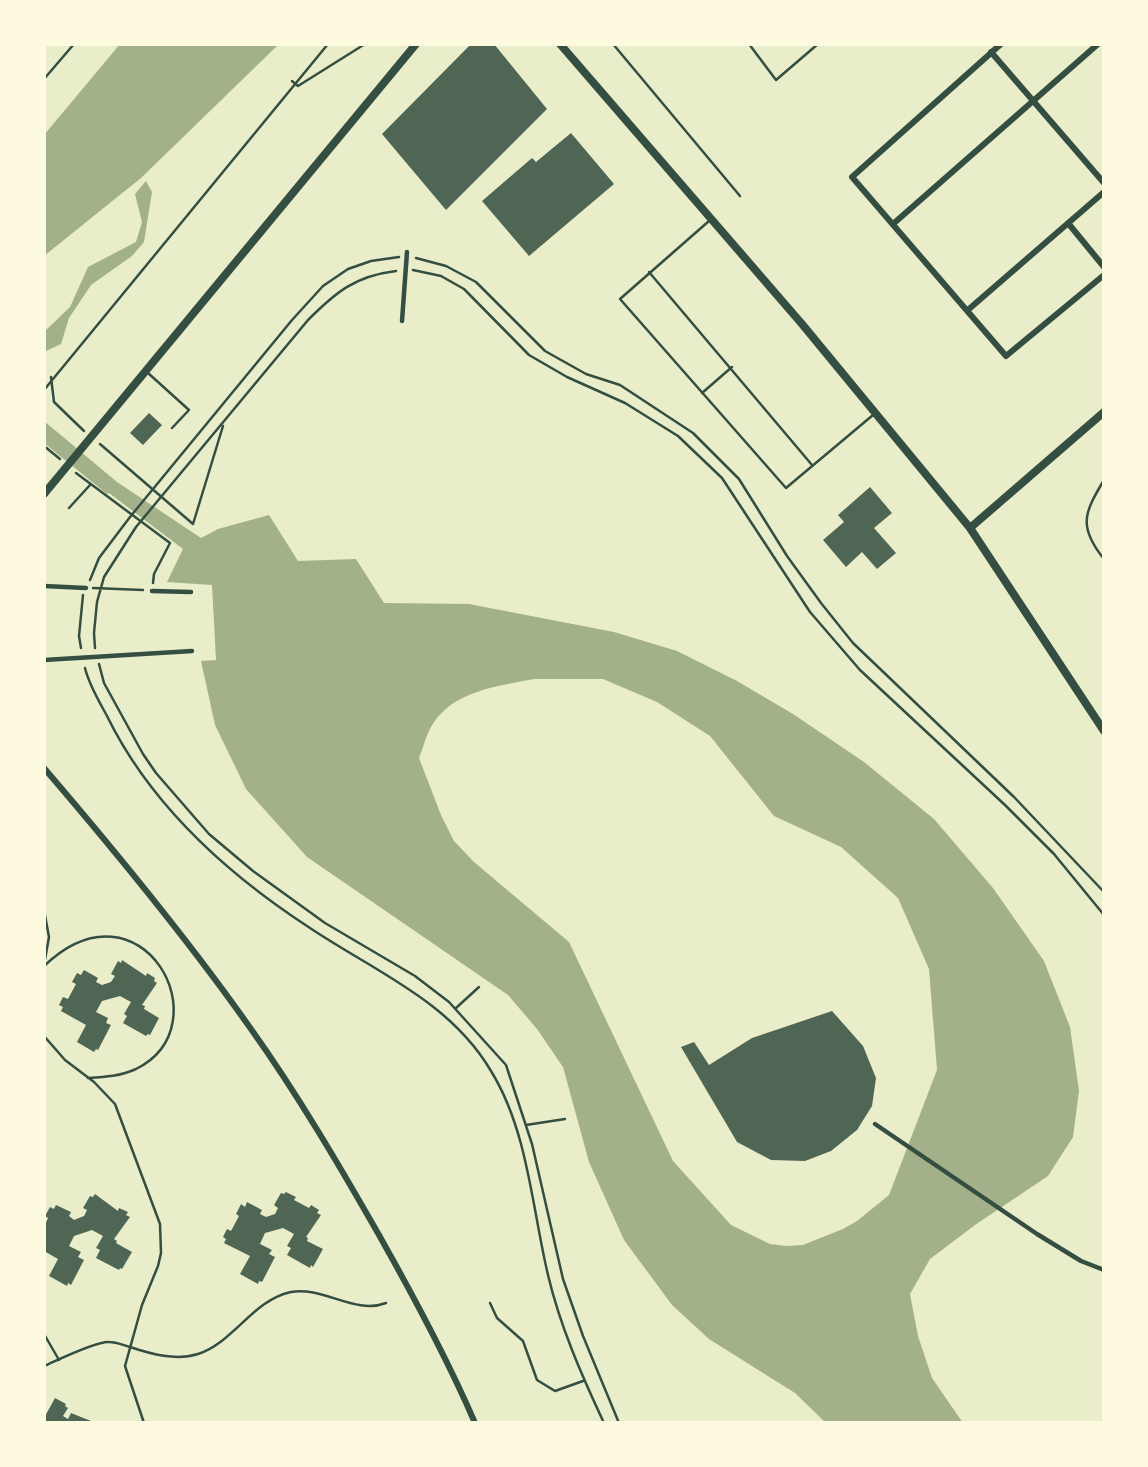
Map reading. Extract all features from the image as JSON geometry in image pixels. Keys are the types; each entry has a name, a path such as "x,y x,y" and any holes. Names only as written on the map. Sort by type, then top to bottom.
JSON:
{"street":[{"path":"44,494 416,44"},
{"path":"561,44 876,413 970,528 1104,731"},
{"path":"1001,44 852,177 1006,356 1104,275"},
{"path":"893,224 1098,44"},
{"path":"991,52 1104,183"},
{"path":"969,310 1104,192"},
{"path":"1068,222 1104,267"},
{"path":"402,320 406,255"},
{"path":"970,528 1104,412"},
{"path":"44,586 86,588"},
{"path":"152,591 191,592"},
{"path":"44,660 192,651"},
{"path":"44,768 191,946 253,1031 306,1112 366,1213 436,1338 475,1423"},
{"path":"874,1124 1037,1234 1081,1261 1104,1270"}],"lane":[{"path":"711,218 620,299 786,488 876,413"},
{"path":"649,272 813,466"},
{"path":"702,393 732,367"},
{"path":"146,371 189,410 172,428"}],"path":[{"path":"44,79 74,44"},
{"path":"44,390 293,82 328,44"},
{"path":"293,82 298,86 365,44"},
{"path":"613,44 740,196"},
{"path":"749,44 776,80 818,44"},
{"path":"604,1423 585,1380 548,1277 521,1148 509,1110 492,1071 440,1012 412,989 309,928 198,842 156,795 120,744 86,672 79,636 83,595 99,558 323,285 348,269 371,261 406,255 446,266 475,282 545,351 586,374 620,385 692,433 739,479 787,556 853,643 1014,797 1104,892"},
{"path":"619,1423 563,1279 526,1125 506,1065 455,1008 415,976 325,923 253,871 209,834 143,754 104,683 96,657 94,633 97,602 104,577 136,527 308,320 334,295 356,280 380,273 406,270 441,276 464,289 529,355 567,377 625,403 678,436 722,478 810,612 860,670 1054,854 1104,915"},
{"path":"51,377 54,402 90,437 194,524 223,423"},
{"path":"44,446 62,462"},
{"path":"72,470 170,543 155,574 152,591 86,588"},
{"path":"1104,480 1093,499 1085,524 1094,547 1104,559"},
{"path":"69,508 91,485"},
{"path":"44,910 49,937 44,965"},
{"path":"44,965 80,940 106,936 140,946 155,959 168,977 172,988 173,1014 165,1040 158,1052 138,1068 125,1073 88,1078"},
{"path":"455,1008 479,987"},
{"path":"44,1037 65,1060 115,1104 160,1224 161,1253 158,1266 142,1305 125,1366 144,1423"},
{"path":"526,1125 565,1119"},
{"path":"44,1366 108,1341 176,1357 199,1354 219,1342 268,1302 291,1292 313,1292 367,1306 386,1303"},
{"path":"490,1303 497,1318 523,1341 537,1380 555,1391 585,1380"},
{"path":"44,1334 59,1360"}],"shaded area":[{"path":"120,44 279,44 141,178 44,256 44,135"},
{"path":"146,181 152,192 144,242 132,256 91,285 69,318 61,344 44,352 44,332 70,307 88,267 136,242 142,222 135,194"},
{"path":"44,421 117,482 201,538 218,529 269,515 298,561 356,559 384,603 469,604 614,632 677,651 737,681 793,714 864,762 934,819 993,888 1044,961 1070,1027 1079,1091 1073,1137 1048,1176 930,1259 910,1294 918,1336 932,1378 963,1423 826,1423 795,1393 709,1339 672,1305 624,1240 589,1162 563,1067 537,1029 508,995 307,857 246,789 215,725 201,661 216,660 212,585 167,582 183,549 107,494 44,443","holes":["534,679 603,679 657,702 710,736 774,816 841,847 898,898 929,969 937,1070 889,1195 857,1221 803,1245 770,1244 731,1225 673,1161 569,942 474,862 454,841 419,758 429,731 440,715 450,705 476,692"]}],"building":[{"path":"471,44 494,44 547,109 446,210 382,134"},
{"path":"571,133 614,184 529,256 482,201 532,158 536,162"},
{"path":"149,413 162,425 143,445 130,433"},
{"path":"870,487 892,513 874,528 896,553 877,569 862,552 846,567 823,540 844,522 838,515"},
{"path":"122,960 146,976 147,973 155,978 157,983 142,1005 159,1018 150,1035 146,1036 123,1023 127,1016 124,1014 131,1002 120,996 102,1001 96,1012 108,1018 106,1023 111,1025 98,1050 94,1052 77,1042 86,1025 61,1011 63,1007 59,1005 63,997 68,999 76,984 72,982 77,973 81,975 84,970 98,978 96,982 102,985 111,982 115,976 111,974 118,961 121,963"},
{"path":"832,1011 863,1046 876,1078 872,1106 857,1130 831,1151 805,1161 771,1160 737,1142 681,1047 694,1042 709,1065 752,1038"},
{"path":"286,1192 296,1197 294,1200 319,1210 317,1213 321,1215 306,1237 307,1241 323,1249 310,1268 287,1255 291,1248 287,1246 294,1234 283,1228 265,1233 260,1244 272,1250 269,1254 275,1257 262,1282 259,1281 258,1284 240,1274 250,1256 224,1243 226,1239 223,1237 227,1229 231,1231 239,1216 236,1214 241,1204 245,1207 247,1202 262,1210 260,1214 266,1217 275,1214 278,1208 274,1205 281,1193"},
{"path":"95,1194 118,1211 119,1208 128,1212 126,1215 130,1217 114,1239 132,1252 119,1270 96,1258 100,1250 96,1248 103,1236 92,1230 74,1236 69,1246 81,1252 78,1257 84,1260 71,1285 68,1283 67,1286 49,1276 58,1259 44,1251 44,1227 48,1218 45,1216 50,1207 54,1209 56,1205 71,1212 69,1216 74,1220 84,1216 87,1210 83,1208 90,1196"},
{"path":"55,1398 68,1408 63,1416 68,1419 71,1413 96,1423 44,1423"}]}
